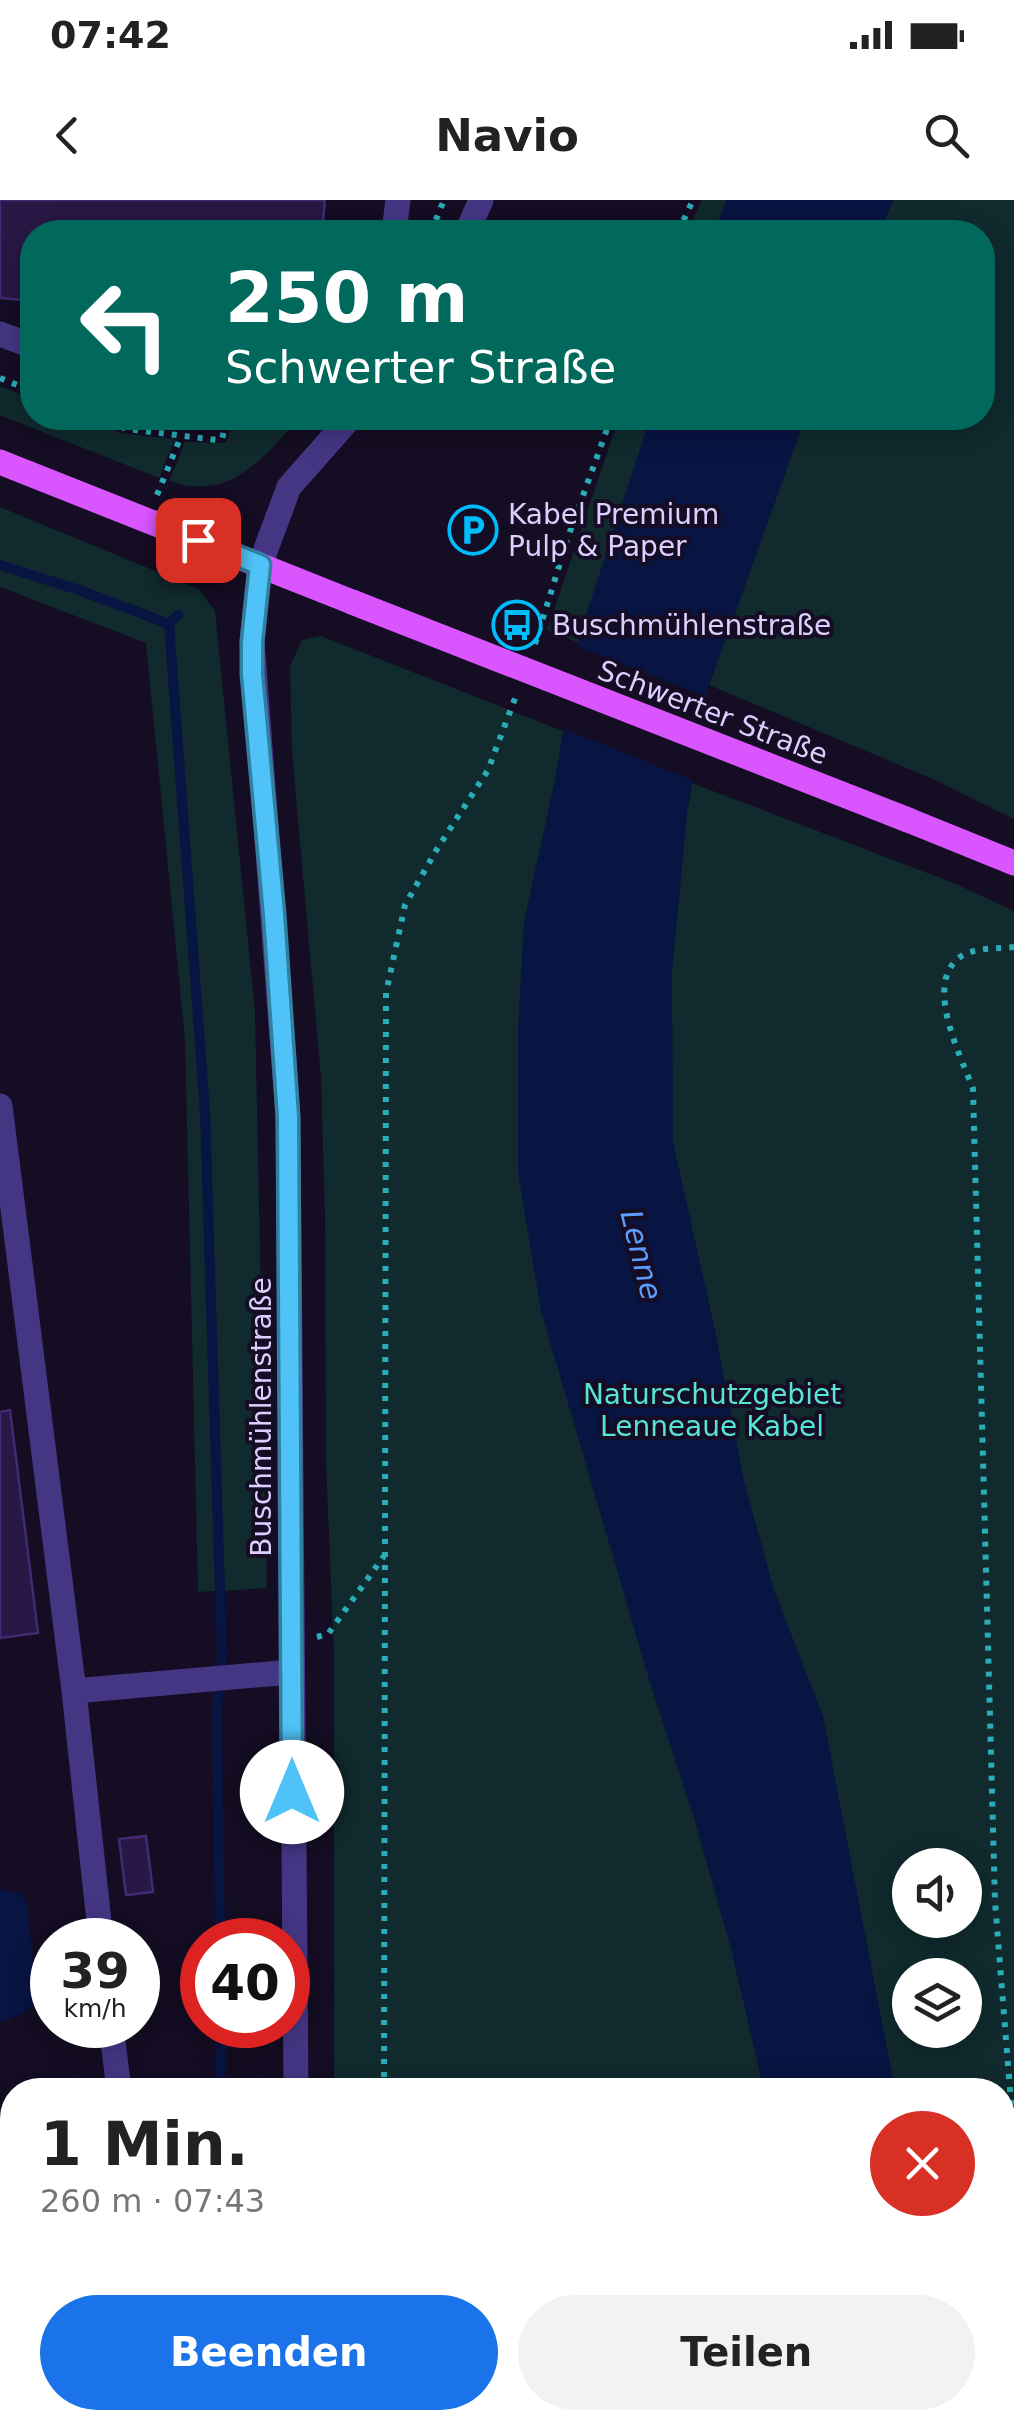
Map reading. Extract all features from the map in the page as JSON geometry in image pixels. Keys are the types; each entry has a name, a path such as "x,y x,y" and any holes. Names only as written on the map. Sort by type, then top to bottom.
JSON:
{"main road":[{"name":"Schwerter Straße","path":"0,462 1014,863"}],"street":[{"name":"Buschmühlenstraße","path":"296,2078 288,1117 252,642 260,565 289,487 339,430"},
{"path":"0,1106 100,1918"},
{"path":"74,1690 291,1672"},
{"path":"114,2048 118,2078"}],"path":[{"path":"135,430 222,438 224,430"},
{"path":"528,662 607,430"},
{"path":"163,480 181,436"},
{"path":"384,2078 385,1026 393,951 405,905 488,770 522,680"},
{"path":"1009,2078 995,1902 973,1089 943,1005 947,973 960,957 980,950 1014,948"},
{"path":"292,1642 328,1634 385,1555"}],"green space":[{"path":"702,200 727,200 719,220 693,220"},
{"path":"893,200 1014,200 1014,819 935,780 709,685 801,430 995,430 995,220 885,220"},
{"path":"0,386 20,394 20,423 0,415"},
{"path":"38,430 113,430 175,439 159,478"},
{"path":"231,430 288,430 258,461 227,481 191,486 169,481 185,442 226,443"},
{"path":"615,430 646,430 579,643 547,630"},
{"path":"0,507 199,589 215,611 255,1011 267,1588 198,1592 185,1040 146,643 0,587"},
{"name":"Naturschutzgebiet Lenneaue Kabel","path":"321,636 563,731 559,757 688,808 692,783 956,884 1014,911 1014,2078 334,2078 334,1655 326,1463 321,1077 292,753 290,666 302,640"}],"water":[{"path":"727,200 893,200 885,220 719,220"},
{"name":"Lenne","path":"646,430 801,430 709,685 688,804 672,971 673,1142 744,1481 774,1590 823,1716 893,2078 761,2078 731,1949 694,1818 651,1686 541,1311 518,1173 518,1029 524,922 555,780 580,634"},
{"path":"0,1889 21,1894 27,1902 30,2007 0,2023"}],"pier":[{"path":"573,645 712,699 697,782 559,727"}],"building":[{"path":"0,200 325,200 323,220 20,220 20,300 0,298"},
{"path":"10,1410 38,1633 0,1638 0,1412"},
{"path":"146,1836 153,1892 126,1895 119,1839"}],"waterway":[{"path":"0,565 169,624 178,615"},
{"path":"169,624 205,1112 222,1655 217,1710 220,1918"},
{"path":"220,2048 221,2078"}],"place":[{"name":"Kabel Premium Pulp & Paper","path":"473,530"},
{"name":"Buschmühlenstraße","path":"517,625"}],"route":[{"path":"198,540 260,565 252,674 288,1117 292,1792"}]}
